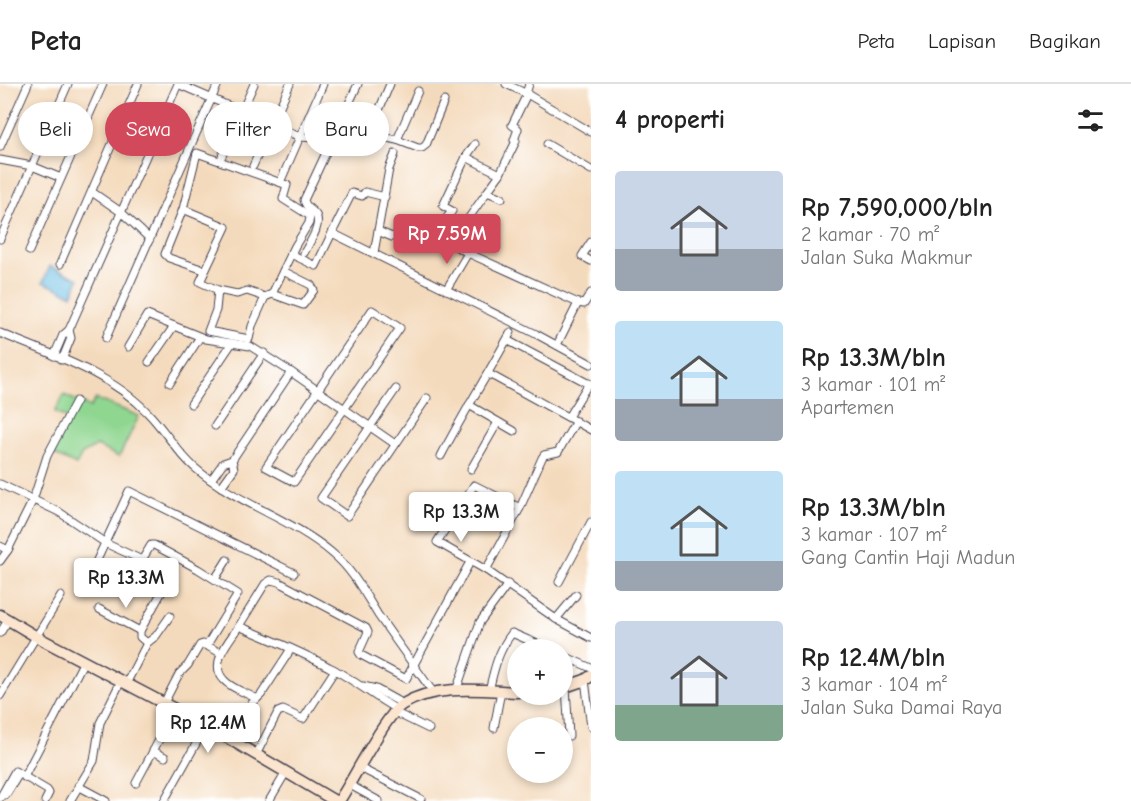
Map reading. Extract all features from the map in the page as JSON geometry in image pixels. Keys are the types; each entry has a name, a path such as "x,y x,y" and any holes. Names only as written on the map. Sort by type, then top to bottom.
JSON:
{"street":[{"path":"0,147 28,84"},
{"path":"0,239 68,84"},
{"path":"30,251 103,84"},
{"path":"60,264 138,84"},
{"path":"54,356 63,335 69,330 178,84 219,102"},
{"path":"106,338 218,84"},
{"path":"246,102 254,84"},
{"path":"282,102 290,84"},
{"path":"282,178 323,84"},
{"path":"350,102 358,84"},
{"path":"382,102 390,84"},
{"path":"506,84 591,132"},
{"path":"451,243 500,174 516,141 514,140 518,129 512,125 529,84"},
{"path":"397,140 418,91"},
{"path":"389,138 422,148 426,145 444,101"},
{"path":"292,134 304,137"},
{"path":"435,233 452,211 443,206 466,157 475,144"},
{"path":"547,144 591,170"},
{"path":"204,270 169,258 165,254 183,209 197,153 287,185 283,199 311,218 252,326 249,339 208,331 216,310 219,290"},
{"path":"374,253 389,170 395,154"},
{"path":"253,166 258,156"},
{"path":"304,253 318,224 317,216 305,206 304,200 325,156"},
{"path":"466,157 500,174"},
{"path":"0,160 32,166 61,178"},
{"path":"92,192 121,212 150,239"},
{"path":"291,254 316,266 352,193 362,195 365,192 384,197"},
{"path":"487,192 502,198"},
{"path":"183,209 226,227 204,270 200,283 219,290 237,294 247,291 303,306 314,290 312,285 283,271"},
{"path":"378,231 392,237 400,228 417,234 421,227 468,253 578,303 584,304 591,293"},
{"path":"332,233 591,364"},
{"path":"591,242 582,256 591,261"},
{"path":"446,290 468,253"},
{"path":"557,345 578,303"},
{"path":"372,310 400,328 294,482 266,467 318,390 372,310"},
{"path":"128,347 147,315 200,337 250,346 264,353 395,444"},
{"path":"150,362 174,326"},
{"path":"62,360 71,338 69,330"},
{"path":"441,456 512,332"},
{"path":"0,333 96,375 124,392 147,412 193,466 211,480 308,535 334,554 352,576 433,692"},
{"path":"170,383 200,337"},
{"path":"507,340 590,384 568,417"},
{"path":"190,404 232,343"},
{"path":"215,426 264,353"},
{"path":"211,480 223,463 232,460 291,372"},
{"path":"489,374 591,430"},
{"path":"396,388 321,498 347,516 427,398"},
{"path":"0,561 8,550 33,500 47,456 76,401"},
{"path":"469,405 514,430"},
{"path":"486,570 520,508 542,458 544,455 558,452 576,421"},
{"path":"471,469 498,422"},
{"path":"221,487 234,469 232,460"},
{"path":"0,484 60,512 106,544 142,560 169,579 140,631 140,637 147,643"},
{"path":"520,508 476,485 473,486 437,542 508,584 556,619 591,638"},
{"path":"92,571 129,491 294,573"},
{"path":"559,582 591,522"},
{"path":"142,560 151,544 154,545 239,595 207,645"},
{"path":"0,546 8,550"},
{"path":"215,579 226,560"},
{"path":"257,699 223,679 218,664 221,653 265,585 271,580 279,582 366,628 368,632 359,652 361,656 406,679 470,562"},
{"path":"456,691 480,622 508,584"},
{"path":"556,619 576,595"},
{"path":"0,696 61,596"},
{"path":"99,609 140,631"},
{"path":"70,801 94,760 100,723 147,643 156,636 170,616"},
{"path":"0,633 4,617 37,637 208,727 334,801"},
{"path":"239,626 335,670 361,685 376,689 398,708 429,729"},
{"path":"489,691 496,659 505,641 512,633 526,639"},
{"path":"164,703 179,674 188,665 197,648 202,644 207,645 221,653"},
{"path":"233,741 251,704 270,683 291,649"},
{"path":"573,659 591,668"},
{"path":"1,797 2,791 20,774 84,662"},
{"path":"256,756 278,712 283,710 303,719 335,670"},
{"path":"573,684 588,678 591,727"},
{"path":"494,728 501,691"},
{"path":"339,801 398,708 433,692 507,691"},
{"path":"136,783 175,710"},
{"path":"164,801 208,727"},
{"path":"169,801 208,727"},
{"path":"153,751 165,757"},
{"path":"360,768 421,799"},
{"path":"20,774 47,790 49,793 45,801"},
{"path":"269,801 285,774"},
{"path":"350,785 379,801"},
{"path":"78,786 106,801"}],"green space":[{"path":"64,395 90,407 96,399 139,416 119,457 97,446 82,454 76,465 51,453 68,419 55,412"}],"water":[{"path":"50,266 79,279 72,295 43,282"}]}
